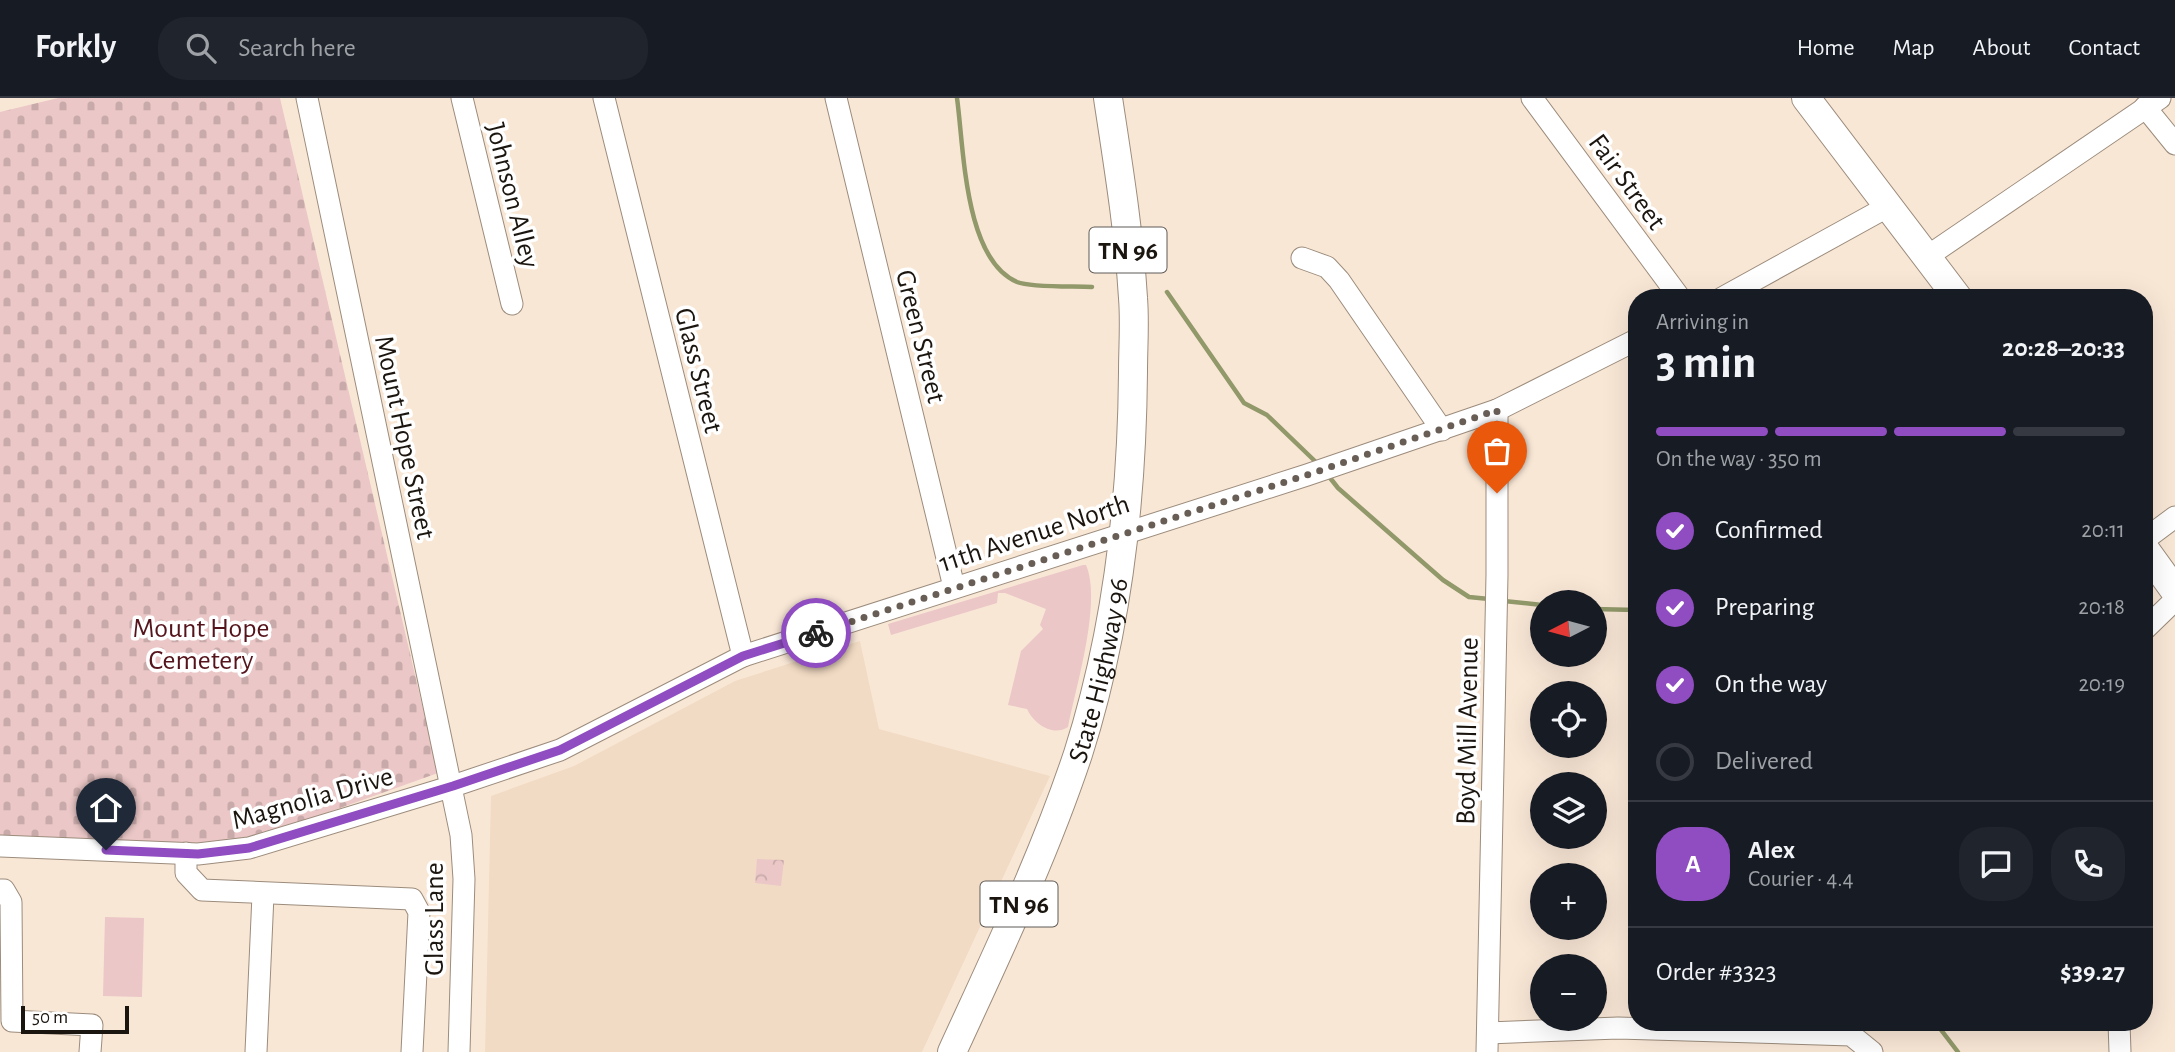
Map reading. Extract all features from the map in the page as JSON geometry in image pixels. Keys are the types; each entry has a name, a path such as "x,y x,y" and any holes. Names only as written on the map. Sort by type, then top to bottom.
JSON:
{"main road":[{"name":"State Highway 96","path":"952,1052 1025,890 1078,753 1095,690 1124,533 1133,447 1133,300 1121,183 1108,98"},
{"path":"1806,98 1952,289"},
{"path":"2153,560 2175,591"}],"street":[{"name":"Mount Hope Street","path":"307,98 453,786"},
{"name":"Johnson Alley","path":"462,98 512,304"},
{"name":"Glass Street","path":"604,98 743,656"},
{"name":"Green Street","path":"836,98 954,587"},
{"name":"Fair Street","path":"1532,98 1672,289"},
{"path":"1928,256 2152,103 2175,144"},
{"path":"1737,289 1887,207"},
{"path":"1301,258 1327,267 1339,280 1442,430"},
{"name":"11th Avenue North","path":"453,786 560,750 743,656 1442,430 1497,410 1628,344"},
{"name":"Boyd Mill Avenue","path":"1487,1043 1497,621 1497,410"},
{"path":"2153,533 2175,517"},
{"path":"2153,621 2175,600"},
{"name":"Magnolia Drive","path":"0,846 186,853 249,848 453,786"},
{"name":"Glass Lane","path":"453,786 464,879 459,1052"},
{"path":"186,853 186,873 202,890 262,895 412,899 419,912 412,1052"},
{"path":"0,890 4,890 11,902 12,1021 92,1025 90,1052"},
{"path":"256,1052 262,895"},
{"path":"1487,1043 1628,1028"},
{"path":"1770,1031 1851,1035 1872,1052"},
{"path":"2119,1031 2120,1052"}],"shaded area":[{"path":"860,641 879,729 1050,776 922,1052 485,1052 491,796 574,766 735,681"}],"green space":[{"name":"Mount Hope Cemetery","path":"58,98 280,98 438,773 220,851 0,838 0,112"},
{"path":"1086,565 1090,581 1089,622 1068,727 1062,730 1050,730 1034,720 1027,709 1008,705 1021,651 1043,629 1040,625 1046,609 1005,593 998,593 997,603 891,635 888,624"},
{"path":"757,859 784,860 781,886 755,883"},
{"path":"105,917 144,918 142,997 103,996"}],"waterway":[{"path":"957,98 970,200 986,251 999,270 1024,284 1092,287"},
{"path":"1167,292 1244,403 1267,415 1319,465"},
{"path":"1327,474 1338,488 1443,580 1469,597 1489,599"},
{"path":"1504,601 1530,604"},
{"path":"1607,609 1628,610"},
{"path":"1942,1031 1958,1052"}],"way so far":[{"path":"816,633 1307,475 1497,410 1497,493"}],"route":[{"path":"106,850 198,854 249,848 453,786 560,750 743,656 816,633"}]}
